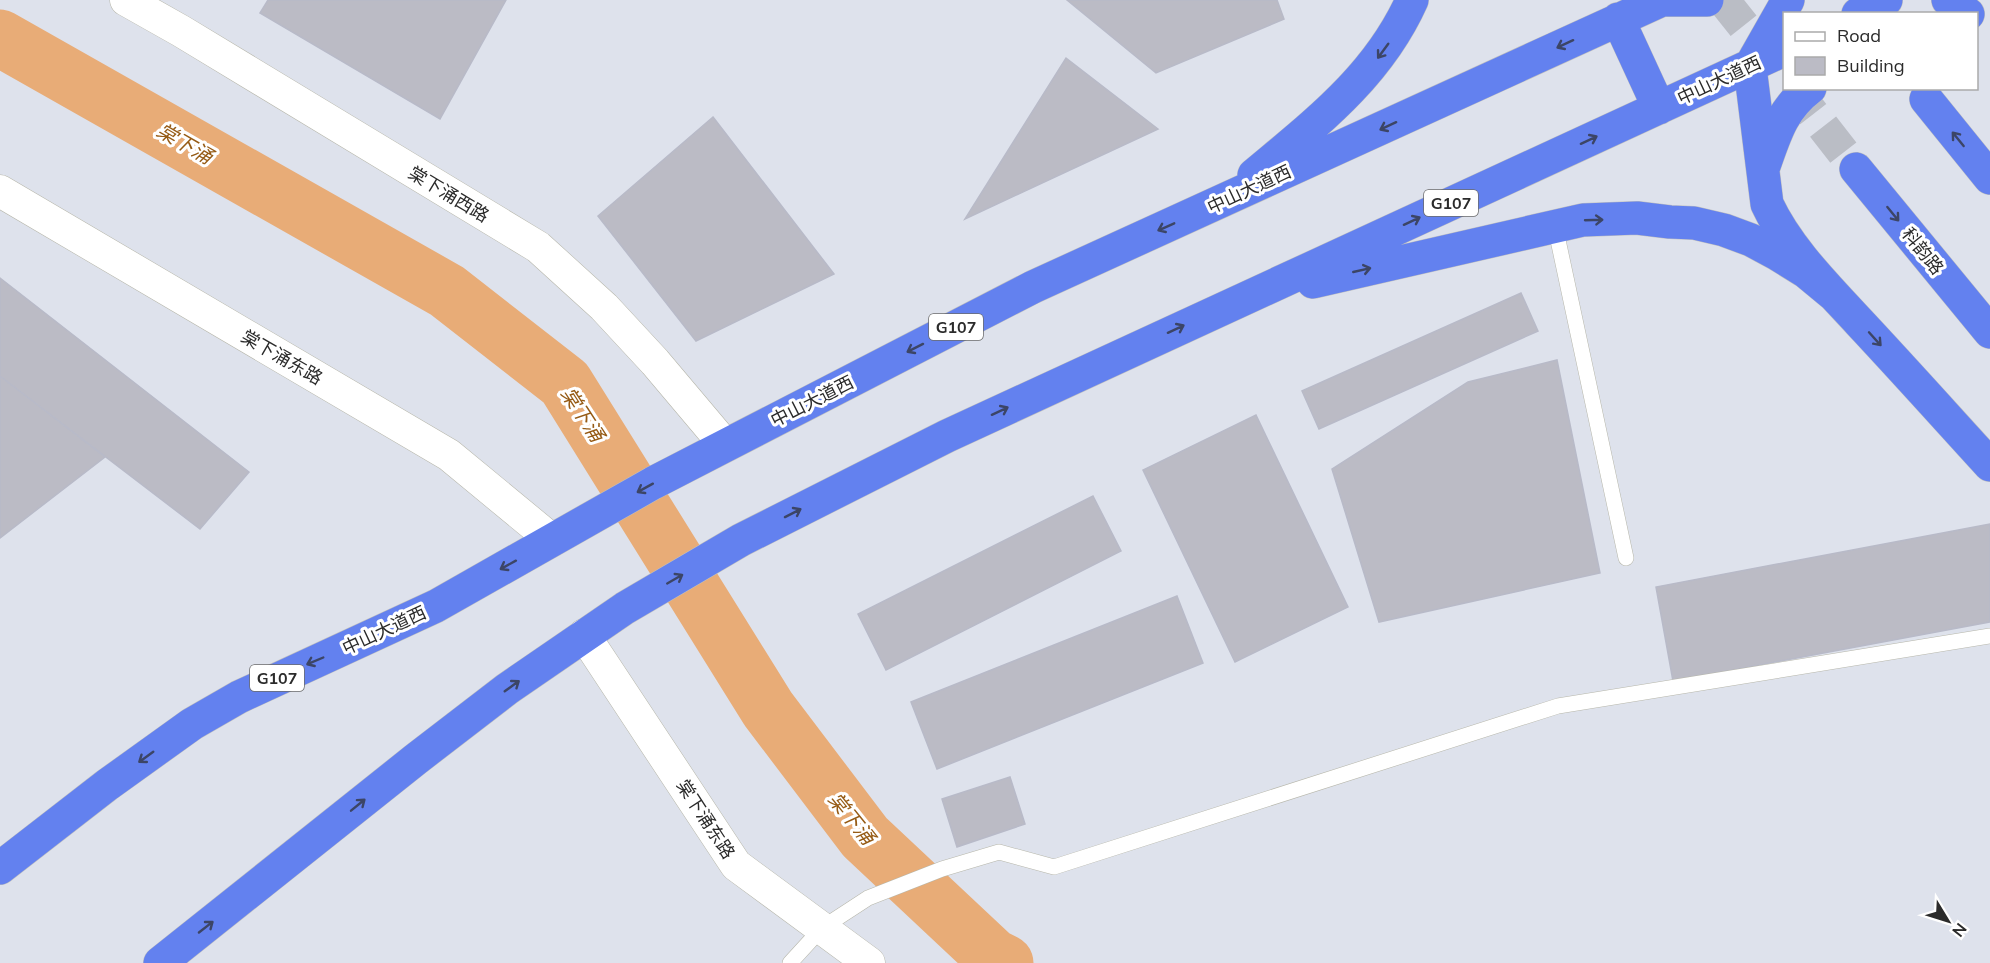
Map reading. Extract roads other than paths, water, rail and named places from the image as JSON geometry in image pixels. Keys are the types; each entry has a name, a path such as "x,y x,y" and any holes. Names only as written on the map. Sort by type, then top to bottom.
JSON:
{"highway":[{"path":"1220,203 1331,111 1384,51 1412,0"},
{"name":"中山大道西","path":"0,868 107,785 192,724 257,688 436,606 696,460 1033,287 1659,0"},
{"path":"1659,0 1707,0"},
{"path":"1788,0 1750,67 1767,204 1776,224 1835,296 1990,465"},
{"path":"1862,12 1886,0"},
{"path":"1948,0 1965,12"},
{"path":"1618,19 1659,108"},
{"name":"中山大道西","path":"160,963 507,689 625,608 741,540 947,436 1783,51"},
{"path":"1762,174 1776,130 1788,110 1808,90"},
{"path":"1926,99 1990,178"},
{"name":"科韵路","path":"1856,169 1990,332"},
{"path":"1244,298 1583,220 1626,219 1694,223 1724,230 1777,254 1806,272 1835,296"}],"street":[{"name":"棠下涌西路","path":"126,0 181,31 538,248 604,308 655,362 725,445"},
{"name":"棠下涌东路","path":"0,192 449,455 565,533"},
{"name":"棠下涌东路","path":"584,635 736,865 868,963"}],"lane":[{"path":"1555,226 1626,558"},
{"path":"790,963 822,928 868,898 942,869 999,852 1054,867 1558,706 1990,636"}],"waterway":[{"name":"棠下涌","path":"0,38 447,291 565,383 768,709 865,837 993,957 1005,963"}],"tunnel":[{"path":"1723,0 1778,69"},
{"path":"1795,90 1856,169"}]}
